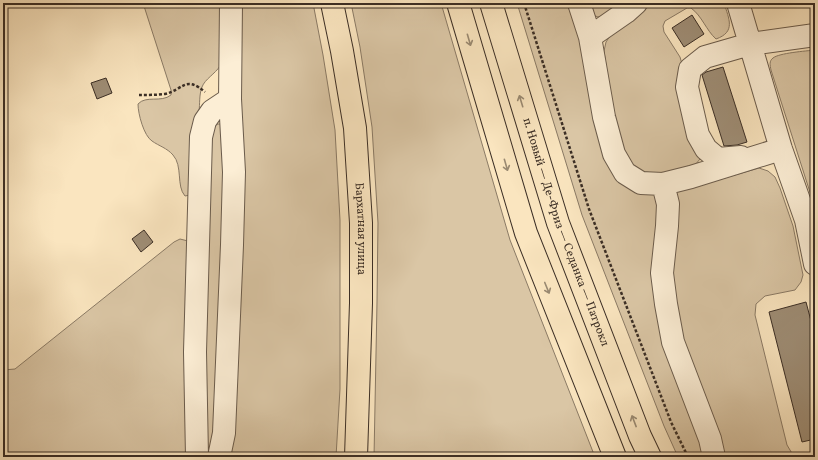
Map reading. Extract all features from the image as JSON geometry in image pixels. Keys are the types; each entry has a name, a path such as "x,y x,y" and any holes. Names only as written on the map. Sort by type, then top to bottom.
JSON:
{"main road":[{"name":"Бархатная улица","path":"332,3 355,128 360,215 361,302 356,457"},
{"path":"458,3 526,233 615,457"},
{"name":"п. Новый — Де-Фриз — Седанка — Патрокл","path":"491,3 558,223 640,436 650,457"}],"lane":[{"path":"219,457 224,433 234,172 225,103 231,3"},
{"path":"579,3 590,37 604,117 614,154 625,173 642,183 663,184 781,149"},
{"path":"590,37 626,12 636,3"},
{"path":"738,3 781,149 806,220 815,264"},
{"path":"758,157 718,159 706,149 698,135 687,87 690,69 705,56 750,44 815,35"},
{"path":"197,457 195,352 201,138 205,121 212,111 225,103"},
{"path":"663,184 668,204 662,273 673,342 704,420 714,457"}],"path":[{"path":"524,3 589,209 671,422 688,457"},
{"path":"139,95 164,94 189,84 196,86 225,103"}],"shaded area":[{"path":"143,3 223,3 220,66 216,72 205,81 201,90 190,195 185,196 182,192 178,165 173,155 146,135 140,119 138,104 141,101 149,99 163,99 171,95 171,90"},
{"path":"240,3 313,3 335,130 340,220 340,389 336,457 228,457"},
{"path":"351,3 441,3 510,240 595,457 374,457 378,223 372,127 360,47"},
{"path":"517,3 567,3 580,39 618,180 637,193 666,195 759,168 768,171 775,177 793,226 803,275 801,282 795,290 765,296 756,304 755,315 787,445 793,455 803,457 678,457 664,426 582,215"},
{"path":"588,3 621,3 604,16 598,17 593,15"},
{"path":"649,3 724,3 729,20 729,29 726,33 716,39 695,11 691,8 687,8 665,21 663,26 664,32 680,57 682,64 700,159 695,165 663,174 644,172 632,164 623,148 613,116 604,51 606,42 610,36 632,20"},
{"path":"815,50 815,208 770,63 776,56 793,52"},
{"path":"223,124 227,172 212,457 201,457 207,139 214,125"},
{"path":"180,239 188,241 191,457 3,457 3,370 15,369 174,242"}],"building":[{"path":"692,15 704,34 684,47 672,28"},
{"path":"723,67 747,142 737,145 724,146 702,75 706,72"},
{"path":"106,78 112,93 97,99 91,83"},
{"path":"144,230 153,242 141,252 132,239"},
{"path":"806,302 815,336 815,439 802,442 769,312"}]}
